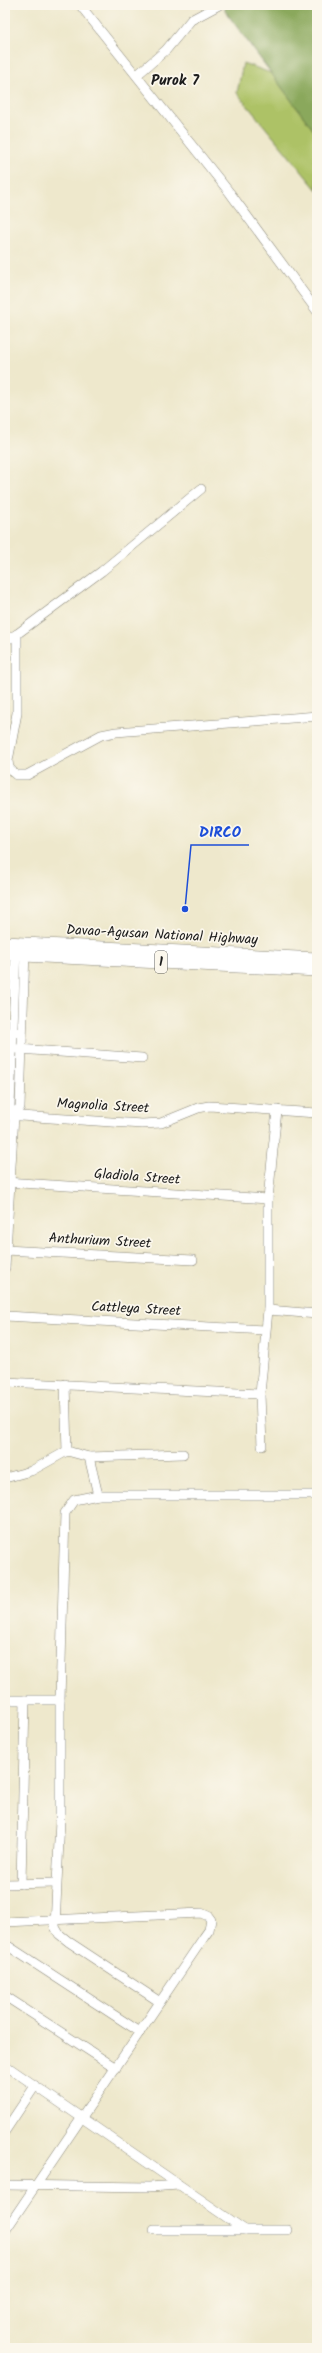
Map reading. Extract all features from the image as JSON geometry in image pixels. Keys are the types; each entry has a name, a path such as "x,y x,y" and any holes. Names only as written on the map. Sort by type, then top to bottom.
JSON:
{"highway":[{"name":"Davao-Agusan National Highway","path":"16,949 317,959"},
{"name":"Davao-Agusan National Highway","path":"16,949 317,970"}],"street":[{"path":"80,5 137,75 290,271 317,311"},
{"path":"137,75 166,50 191,20 219,5"},
{"path":"5,641 18,634 102,571 201,489"},
{"path":"18,634 17,713 8,761 10,768 16,775 27,775 100,735 317,716"},
{"path":"5,1268 10,1115 9,1048 16,949"},
{"path":"10,1115 20,1107 22,1049 16,949"},
{"path":"9,1048 142,1058"},
{"name":"Magnolia Street","path":"10,1115 142,1124 166,1121 198,1108 209,1106 317,1113"},
{"path":"262,1446 260,1394 268,1310 268,1199 277,1110"},
{"name":"Gladiola Street","path":"8,1183 268,1199"},
{"name":"Anthurium Street","path":"5,1250 193,1260"},
{"path":"268,1310 317,1314"},
{"name":"Cattleya Street","path":"5,1316 265,1330"},
{"path":"5,1382 260,1394"},
{"path":"64,1384 67,1451"},
{"path":"5,1478 31,1470 67,1451 89,1457 183,1454"},
{"path":"89,1457 98,1495"},
{"path":"160,2002 69,1942 59,1934 54,1927 60,1819 60,1700 65,1513 74,1500 98,1495 317,1495"},
{"path":"5,1700 60,1700"},
{"path":"21,1884 25,1700"},
{"path":"5,1884 56,1883"},
{"path":"5,1922 54,1918 200,1913 208,1916 211,1920 209,1930 5,2231"},
{"path":"5,1944 140,2032"},
{"path":"5,1996 116,2068"},
{"path":"5,2065 245,2230"},
{"path":"5,2130 35,2086"},
{"path":"5,2185 149,2187 179,2185"},
{"path":"154,2230 288,2230"}],"green space":[{"path":"225,5 317,5 317,135 225,11"},
{"path":"243,63 279,76 313,126 317,140 317,190 237,93"}],"place":[{"name":"DIRCO","path":"185,909"}],"district":[{"name":"Purok 7","path":"175,81"}]}
